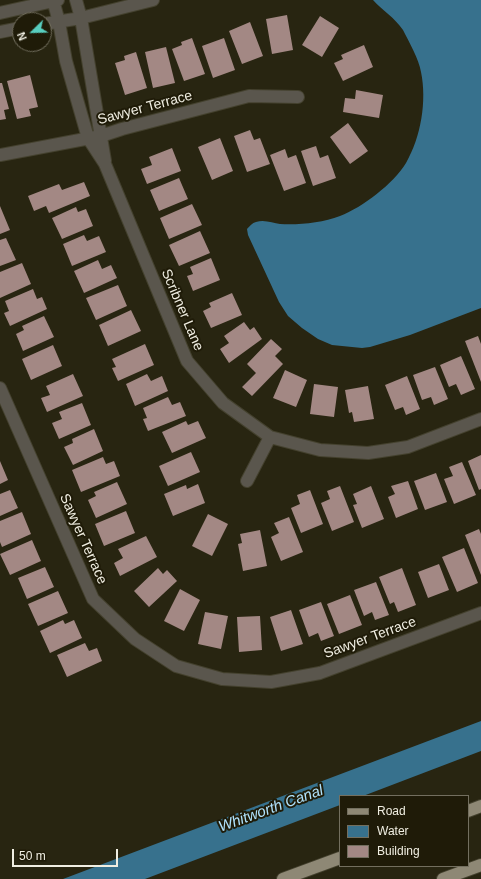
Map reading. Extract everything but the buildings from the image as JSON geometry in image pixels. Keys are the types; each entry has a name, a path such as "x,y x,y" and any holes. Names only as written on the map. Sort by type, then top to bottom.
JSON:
{"main road":[{"path":"469,810 481,806"},
{"path":"283,879 339,858"},
{"path":"443,879 481,865"}],"street":[{"name":"Scribner Lane","path":"55,0 66,61 88,138 105,164 187,361 223,403 270,437 320,450 368,453 408,447 481,419"},
{"path":"0,13 55,0"},
{"name":"Scribner Lane","path":"76,0 105,164"},
{"path":"52,23 80,18 153,0"},
{"path":"0,32 12,30"},
{"name":"Sawyer Terrace","path":"0,155 101,136 249,96 298,97"},
{"name":"Sawyer Terrace","path":"0,388 93,600 135,639 176,666 222,679 271,682 320,673 481,613"},
{"path":"247,481 270,437"}],"water":[{"path":"373,0 481,0 481,308 410,335 362,348 332,345 318,339 288,316 279,302 248,235 247,229 253,223 259,221 280,224 303,224 318,222 340,216 358,207 377,194 393,179 406,163 416,142 423,107 423,83 420,67 403,30"},
{"name":"Whitworth Canal","path":"481,721 481,751 366,795 339,795 339,805 145,879 63,879"}]}
